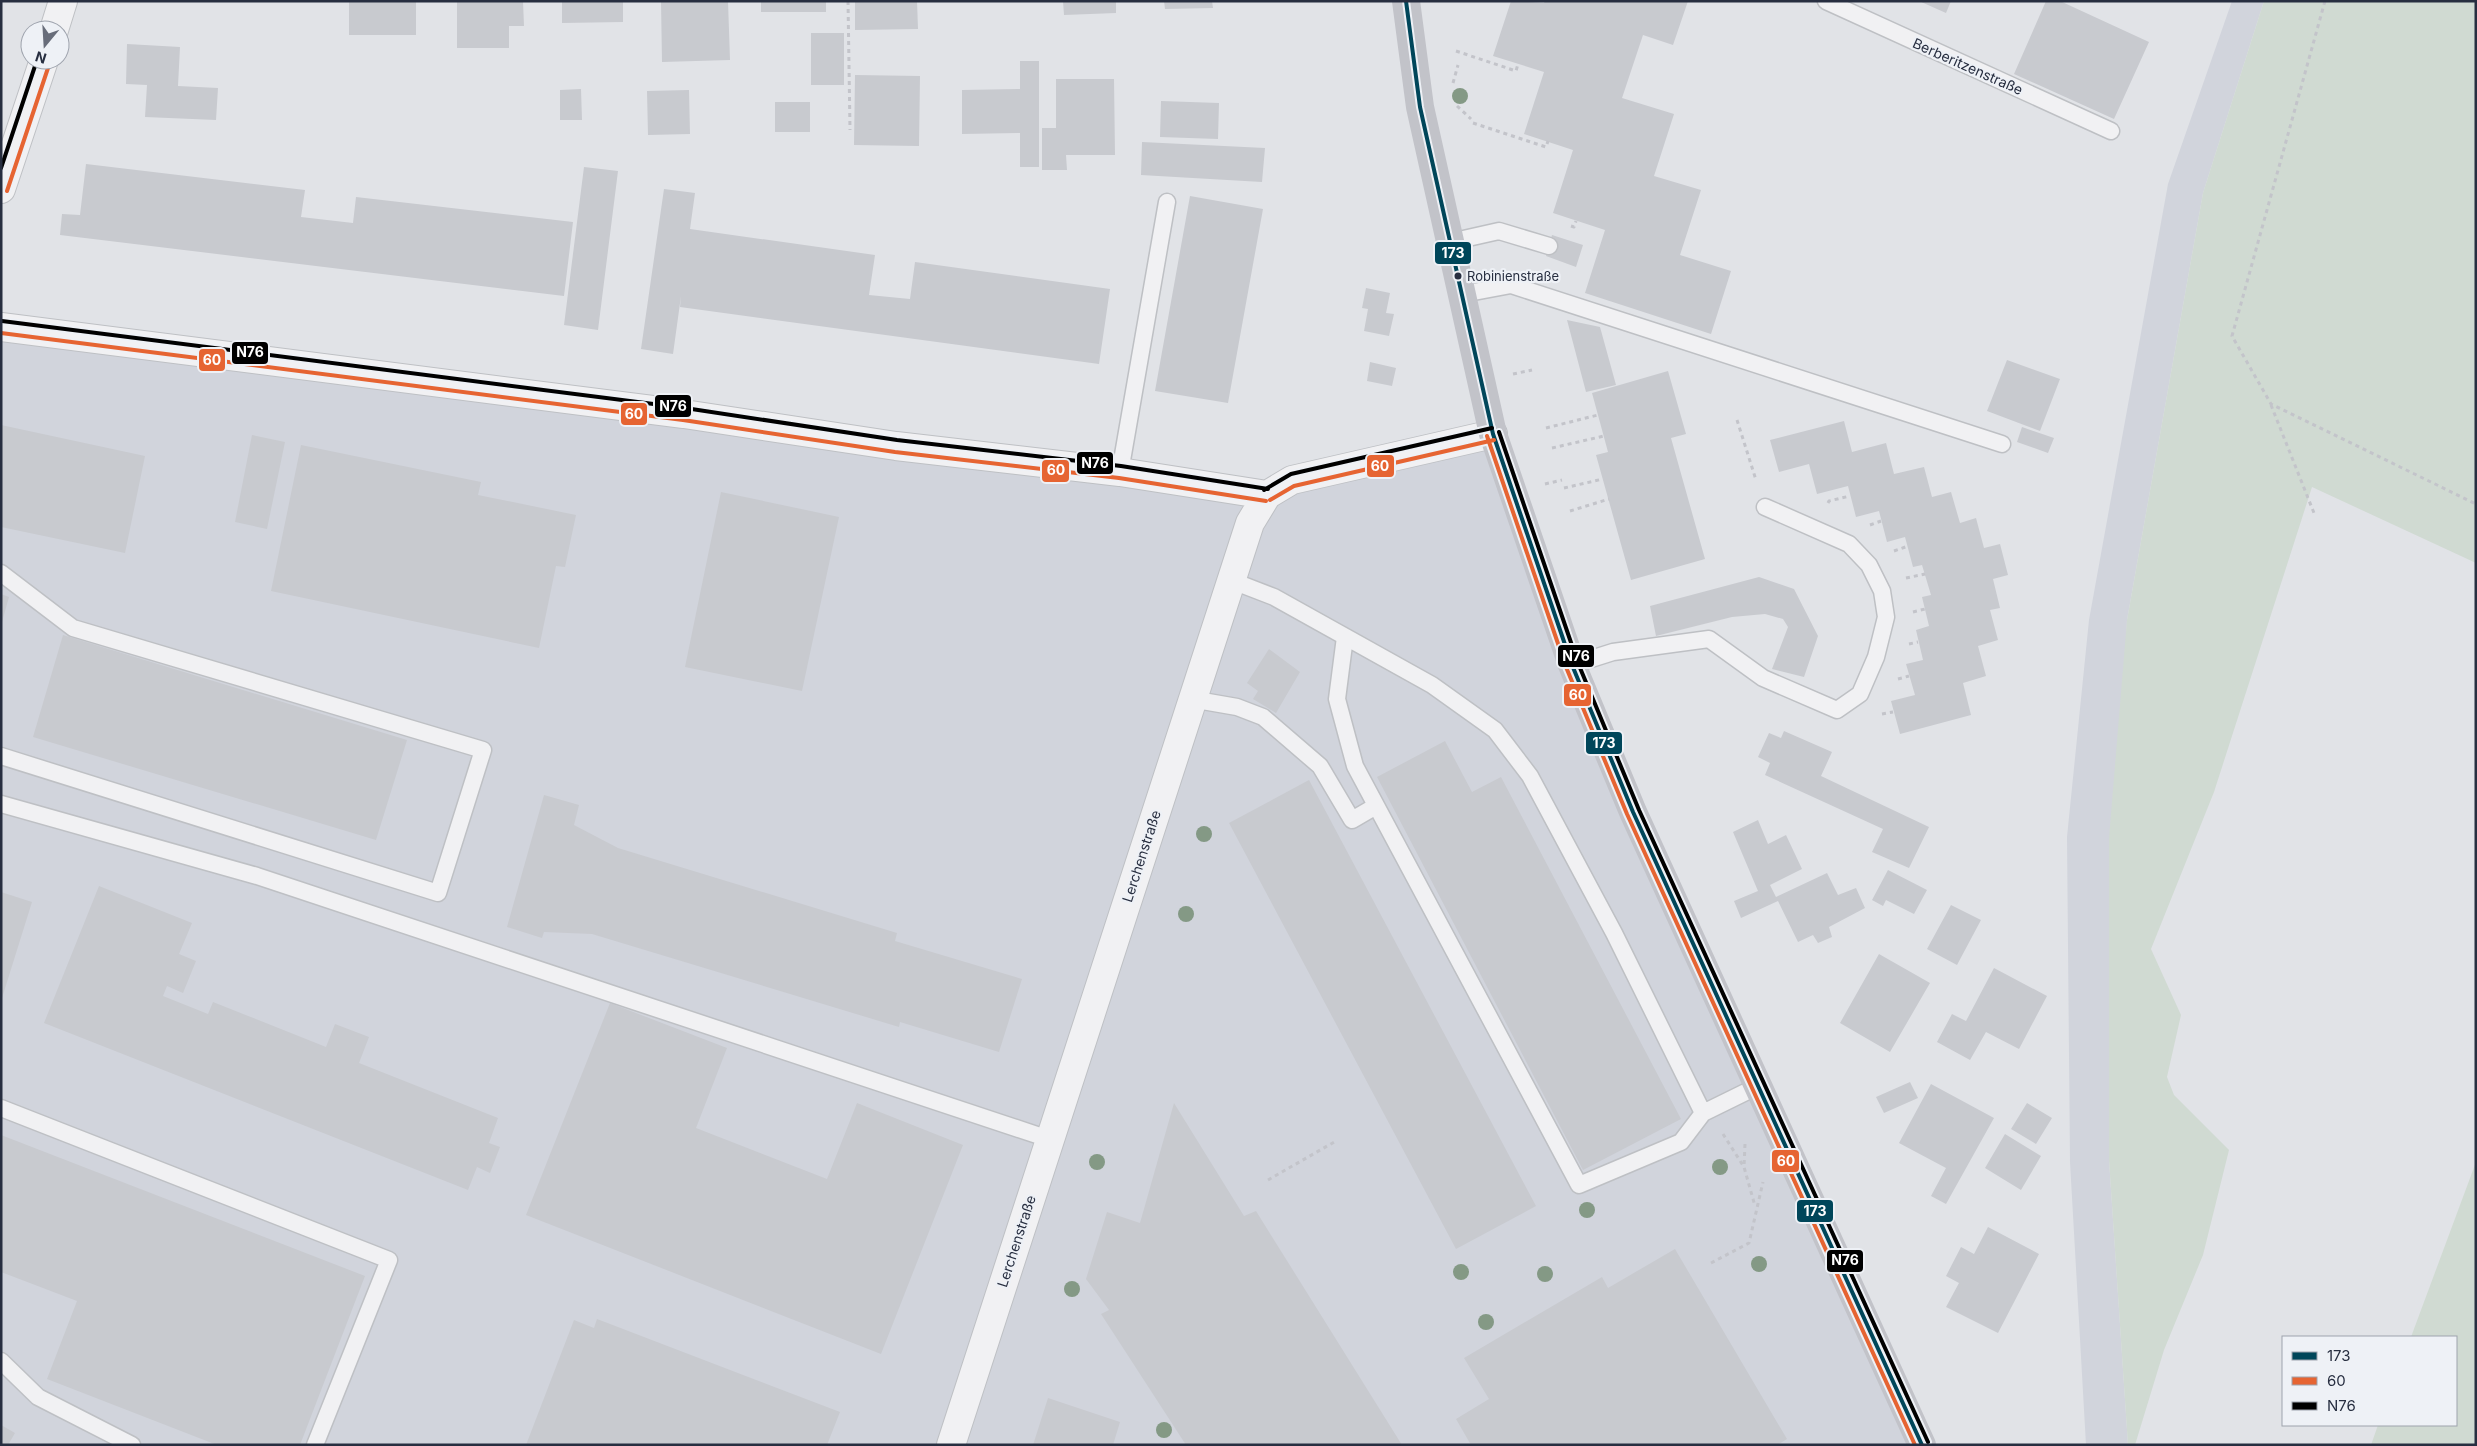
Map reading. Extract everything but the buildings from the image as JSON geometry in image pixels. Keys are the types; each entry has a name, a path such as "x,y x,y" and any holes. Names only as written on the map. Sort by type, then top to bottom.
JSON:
{"main road":[{"path":"1406,1 1420,107 1493,434 1572,664 1634,812 1758,1086 1915,1442"}],"street":[{"path":"57,20 63,1"},
{"path":"1,188 41,70"},
{"path":"1,327 684,414 896,446 1120,472 1267,495"},
{"name":"Lerchenstraße","path":"951,1445 1191,700 1250,523 1267,495 1292,480 1493,434"}],"lane":[{"name":"Berberitzenstraße","path":"1826,1 2111,131"},
{"path":"1120,472 1167,202"},
{"path":"1450,242 1499,231 1549,246"},
{"path":"1463,294 1511,285 2002,444"},
{"path":"1572,664 1612,652 1709,639 1763,678 1837,710 1860,694 1876,657 1886,617 1882,591 1869,565 1849,544 1765,507"},
{"path":"1,573 73,628 483,750 438,893 1,756"},
{"path":"1230,580 1274,597 1432,685 1495,730 1530,776 1614,933 1706,1112"},
{"path":"1345,637 1337,699 1355,766 1579,1185 1682,1142 1706,1112 1758,1086"},
{"path":"1191,700 1237,707 1262,716 1320,766 1352,820 1376,806"},
{"path":"1,804 257,876 1049,1139"},
{"path":"1,1108 389,1260 315,1445"},
{"path":"1,1361 38,1397 132,1445"}],"path":[{"path":"848,1 850,130"},
{"path":"2314,513 2271,404 2232,336 2325,1"},
{"path":"1456,51 1516,71 1518,64"},
{"path":"1453,91 1458,65"},
{"path":"1456,103 1458,108 1472,118"},
{"path":"1473,123 1546,148 1548,141"},
{"path":"2271,404 2476,504"},
{"path":"1546,428 1598,415"},
{"path":"1737,420 1765,507"},
{"path":"1552,448 1604,436"},
{"path":"1564,488 1603,479"},
{"path":"1570,511 1609,499"},
{"path":"1706,1112 1744,1167"},
{"path":"1748,1138 1745,1145 1744,1167 1755,1208"},
{"path":"1268,1180 1336,1141"},
{"path":"1711,1263 1749,1243 1755,1208 1764,1179"}],"shaded area":[{"path":"2232,1 2264,1 2203,193 2127,620 2109,1160 2128,1445 2086,1445 2070,1162 2067,837 2089,620 2168,184"},
{"path":"2264,1 2476,1 2476,563 2312,487 2214,792 2151,949 2181,1015 2167,1077 2174,1095 2229,1150 2203,1255 2164,1350 2135,1445 2128,1445 2109,1160 2109,838 2127,620 2203,193"},
{"path":"1,326 1249,494 1498,437 1608,773 1915,1445 1,1445"},
{"path":"2476,1162 2476,1445 2371,1445 2378,1426 2457,1426 2457,1336 2411,1336"}],"transit line":[{"name":"173","path":"1406,1 1420,107 1493,434 1572,665 1633,812 1922,1445"},
{"name":"N76","path":"1,168 34,70"},
{"name":"60","path":"7,191 47,70"},
{"name":"N76","path":"2,321 685,408 897,440 1121,466 1268,489"},
{"name":"60","path":"1,333 683,420 895,452 1119,478 1266,501"},
{"name":"N76","path":"1264,490 1291,474 1492,428"},
{"name":"N76","path":"1499,432 1578,663 1639,810 1928,1442"},
{"name":"60","path":"1487,436 1566,667 1627,814 1915,1445"},
{"name":"60","path":"1270,500 1294,486 1494,440"}],"place":[{"name":"Robinienstraße","path":"1458,276"}]}
